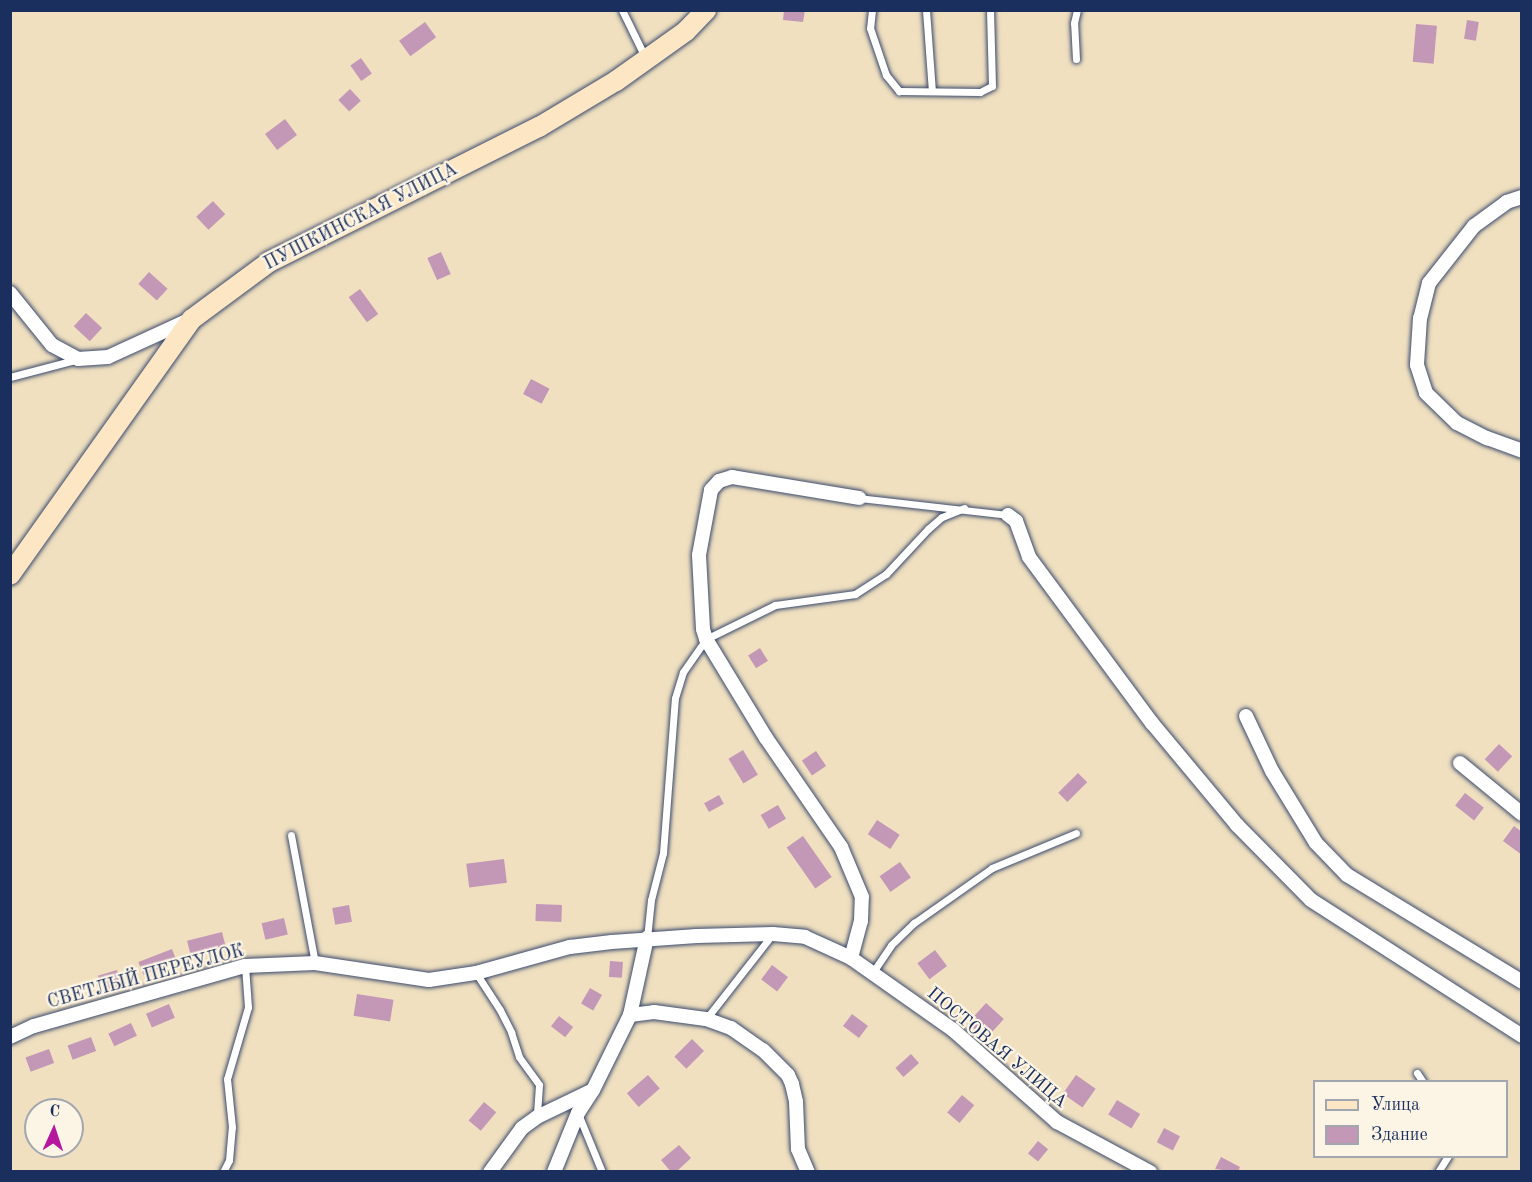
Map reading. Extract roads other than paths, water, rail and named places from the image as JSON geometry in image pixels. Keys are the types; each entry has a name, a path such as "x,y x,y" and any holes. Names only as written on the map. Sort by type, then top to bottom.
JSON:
{"main road":[{"name":"ПУШКИНСКАЯ УЛИЦА","path":"10,575 192,319 269,262 539,127 616,81 686,31 706,10"}],"street":[{"path":"1521,197 1507,202 1474,226 1429,283 1420,318 1417,365 1426,393 1457,423 1521,451"},
{"path":"10,293 52,345 78,359 108,357 192,319"},
{"path":"851,958 863,909 861,897 841,847 766,738 706,639 703,628 699,555 711,490 719,481 732,477 859,498"},
{"path":"1008,515 1016,521 1029,557 1152,723 1237,825 1311,900 1521,1036"},
{"path":"1246,716 1272,771 1316,843 1347,875 1521,982"},
{"path":"1460,763 1521,814"},
{"name":"ПОСТОВАЯ УЛИЦА","path":"648,938 773,934 805,937 851,958 953,1030 1057,1122 1150,1172"},
{"path":"554,1172 578,1113 593,1090 630,1015 648,938"},
{"name":"СВЕТЛЫЙ ПЕРЕУЛОК","path":"10,1037 34,1026 245,966 315,963 429,980 476,972 570,947 648,938"},
{"path":"630,1015 654,1012 706,1019 731,1028 763,1050 788,1075 796,1101 798,1149 808,1172"},
{"path":"490,1172 522,1128 537,1117 593,1090"}],"lane":[{"path":"622,10 646,59"},
{"path":"872,10 870,28 886,75 899,91 980,92 992,86 990,10"},
{"path":"926,10 932,91"},
{"path":"1076,59 1074,23 1077,10"},
{"path":"10,377 78,359"},
{"path":"859,498 964,508 1008,515"},
{"path":"648,938 651,900 663,853 675,698 683,672 706,639 775,605 855,594 886,574 942,517 964,508"},
{"path":"873,972 891,945 914,922 992,868 1076,833"},
{"path":"291,835 315,963"},
{"path":"706,1019 773,934"},
{"path":"223,1172 229,1160 232,1127 227,1079 248,1007 245,966"},
{"path":"476,972 512,1032 519,1057 539,1085 537,1117"},
{"path":"1417,1073 1422,1080"},
{"path":"578,1113 602,1172"},
{"path":"1438,1172 1447,1158"}]}
